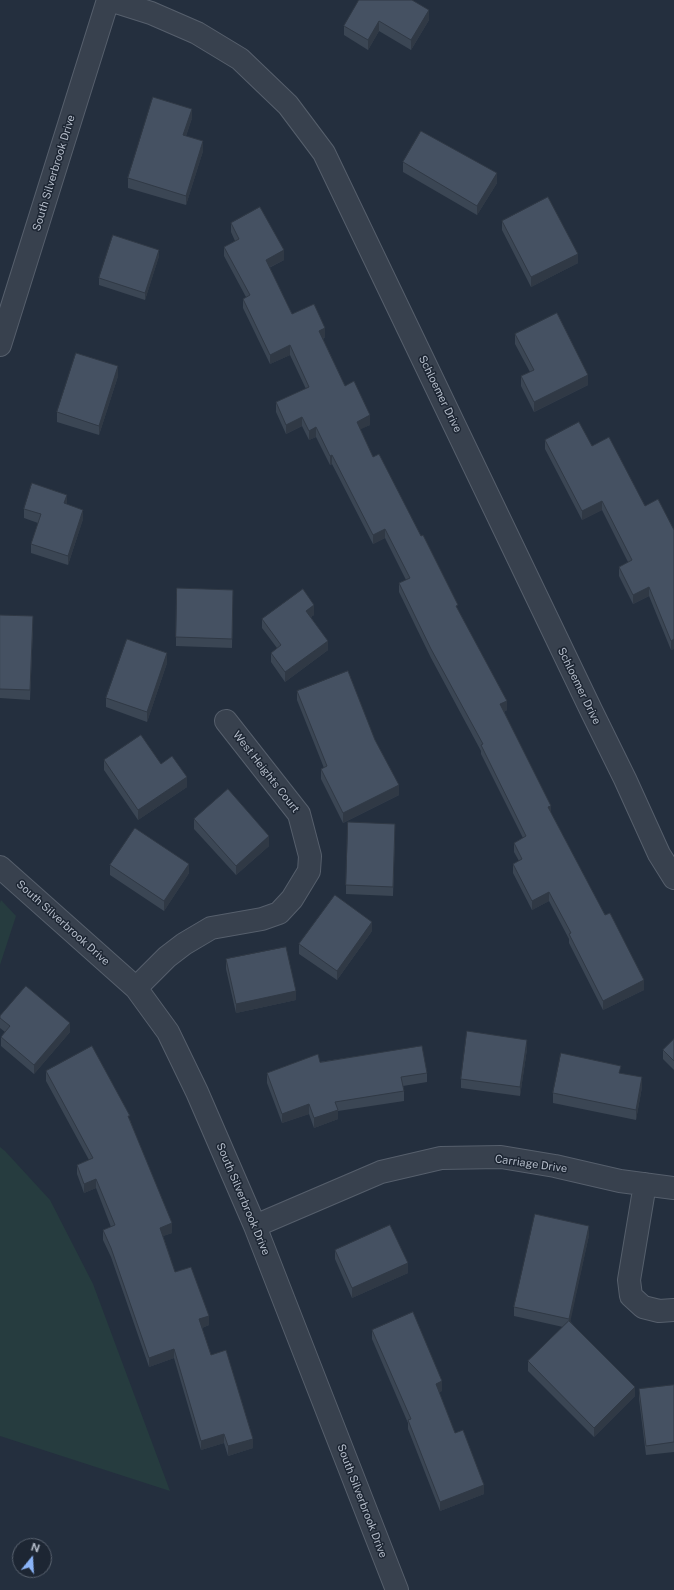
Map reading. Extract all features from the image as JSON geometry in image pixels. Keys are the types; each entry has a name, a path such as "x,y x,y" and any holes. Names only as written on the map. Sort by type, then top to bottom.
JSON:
{"street":[{"name":"South Silverbrook Drive","path":"0,345 109,0"},
{"name":"Schloemer Drive","path":"109,0 151,13 197,33 240,59 288,105 324,153 625,779 659,854 674,878"},
{"name":"West Heights Court","path":"136,988 178,948 211,928 262,919 279,913 292,899 309,871 310,856 299,814 226,720"},
{"name":"South Silverbrook Drive","path":"0,867 136,988 168,1032 197,1092 255,1226 397,1590"},
{"name":"Carriage Drive","path":"255,1226 381,1172 441,1158 500,1157 555,1166 620,1181 674,1188"},
{"path":"645,1184 629,1280 632,1296 643,1307 659,1311 674,1310"}],"green space":[{"path":"1,900 16,916 0,965 0,903"},
{"path":"0,1147 50,1200 93,1284 170,1491 0,1436"}],"building":[{"path":"359,0 412,0 429,10 411,40 379,21 368,40 344,26"},
{"path":"153,97 192,109 183,135 203,141 186,196 128,178"},
{"path":"421,131 497,173 477,206 403,162"},
{"path":"548,197 578,254 531,277 502,221"},
{"path":"260,207 284,250 266,260 292,314 314,304 325,328 319,331 345,386 354,381 370,415 357,422 373,457 379,454 421,536 423,535 458,605 456,606 507,701 500,704 551,806 548,807 605,915 610,913 644,980 603,1001 569,934 571,933 549,892 532,901 513,864 522,859 514,843 526,836 481,745 483,744 431,649 399,583 410,578 385,529 373,535 316,427 309,431 302,417 286,425 276,402 309,387 290,345 270,355 243,299 250,295 224,247 239,239 231,223"},
{"path":"113,235 159,250 145,293 99,278"},
{"path":"557,313 588,375 534,402 521,376 534,370 515,334"},
{"path":"76,353 118,366 99,426 57,412"},
{"path":"579,422 592,446 609,437 645,506 658,499 674,530 674,639 671,641 649,587 633,595 619,567 632,560 602,501 582,511 545,440"},
{"path":"32,483 67,495 64,503 83,510 68,556 31,544 41,514 24,509"},
{"path":"177,588 233,590 232,639 176,637"},
{"path":"303,589 314,605 306,611 328,641 285,672 271,653 281,645 262,619"},
{"path":"0,615 33,616 30,690 0,689"},
{"path":"127,639 167,653 147,712 106,698"},
{"path":"348,671 375,740 399,785 343,813 321,769 327,766 297,691"},
{"path":"141,735 161,764 172,756 187,777 138,810 104,760"},
{"path":"228,789 269,836 236,866 194,819"},
{"path":"348,822 395,824 393,887 346,885"},
{"path":"135,828 189,864 164,901 110,865"},
{"path":"335,895 372,922 337,971 299,944"},
{"path":"286,947 296,991 236,1004 226,959"},
{"path":"26,986 70,1023 34,1065 1,1037 10,1026 0,1018 0,1016"},
{"path":"467,1031 527,1040 520,1087 461,1079"},
{"path":"674,1039 674,1061 663,1050"},
{"path":"92,1046 130,1116 128,1116 172,1223 160,1228 175,1272 191,1267 209,1316 199,1319 211,1355 226,1350 253,1439 228,1446 224,1434 201,1441 174,1349 149,1358 111,1248 103,1230 115,1225 96,1179 84,1184 77,1165 93,1158 46,1071"},
{"path":"422,1046 427,1073 401,1077 404,1091 335,1102 338,1110 314,1118 309,1104 282,1114 267,1073 318,1054 320,1062"},
{"path":"561,1053 621,1066 619,1073 642,1077 636,1110 553,1093"},
{"path":"535,1214 589,1226 569,1319 514,1307"},
{"path":"390,1225 408,1263 352,1288 335,1250"},
{"path":"413,1312 442,1381 436,1384 455,1433 463,1430 484,1485 440,1502 408,1420 411,1419 372,1330"},
{"path":"569,1321 635,1387 594,1428 528,1361"},
{"path":"674,1385 674,1442 646,1446 639,1389"}]}
